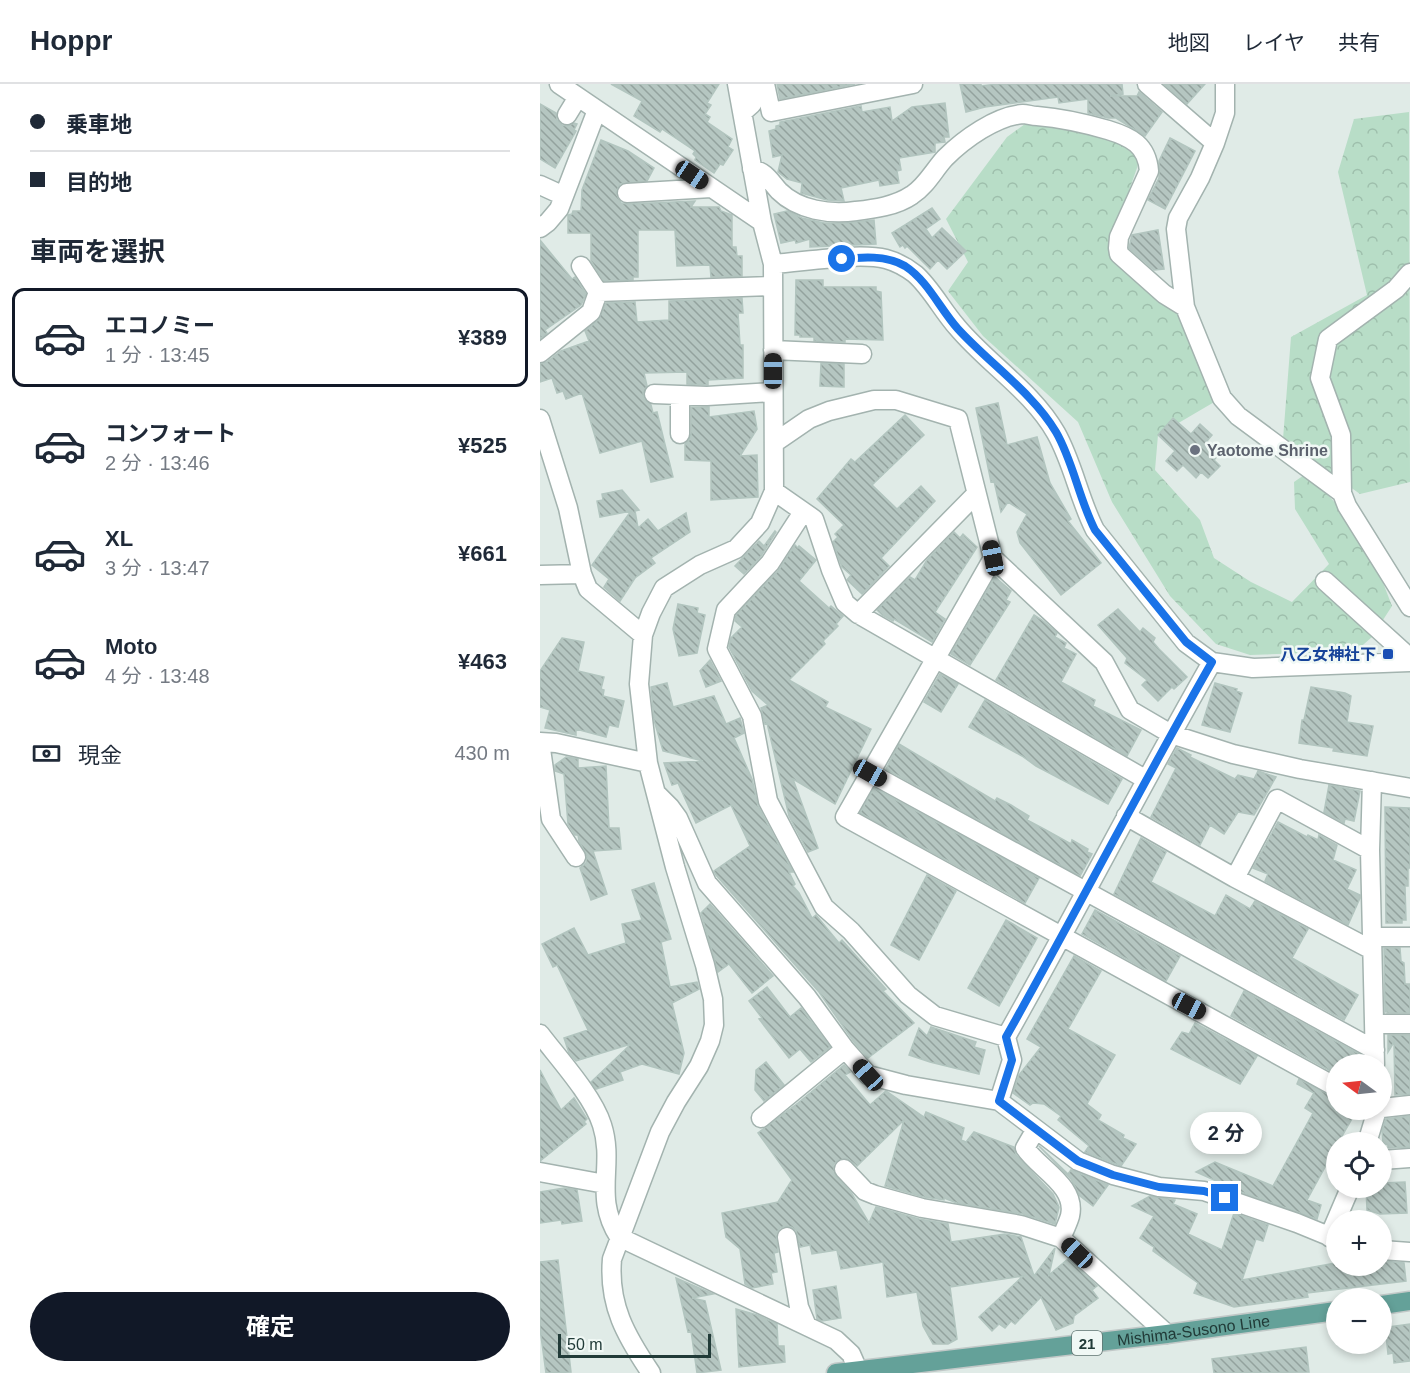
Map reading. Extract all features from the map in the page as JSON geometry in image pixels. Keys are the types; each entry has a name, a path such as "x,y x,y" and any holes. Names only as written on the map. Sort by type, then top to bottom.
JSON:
{"main road":[{"path":"1392,1304 1410,1301"},
{"name":"Mishima-Susono Line","path":"836,1373 1167,1334 1326,1312"}],"street":[{"path":"651,1373 621,1323 614,1304 610,1279 612,1259 660,1132 699,1066 714,1025 713,999 705,965 648,763 639,684 643,635 664,588 700,564 736,549 760,523 774,491 773,264 762,222 737,84"},
{"path":"743,112 752,104 754,84"},
{"path":"765,84 771,112 913,84"},
{"path":"1147,84 1215,142"},
{"path":"1225,84 1225,113 1200,178 1178,218 1176,229 1185,307 1222,398 1238,416 1342,493"},
{"path":"567,88 762,222"},
{"path":"567,88 567,115"},
{"path":"540,228 559,208 597,110"},
{"path":"752,169 762,171 780,192 793,201 828,212 853,212 898,202 912,195 957,146 1005,119 1024,114 1082,123 1115,132 1142,146 1148,159 1149,171 1119,237 1119,254 1164,294 1185,307"},
{"path":"540,185 564,196"},
{"path":"627,193 711,188"},
{"path":"773,264 865,257 885,259 903,265 916,275 984,357 1014,383 1047,417 1058,435 1086,512 1095,530 1186,642 1212,662 1253,668 1410,660"},
{"path":"581,266 598,292"},
{"path":"1410,273 1396,289 1328,339 1320,378 1341,435 1342,493 1347,506 1410,607"},
{"path":"598,292 773,286"},
{"path":"540,353 591,312 598,292"},
{"path":"773,350 862,354"},
{"path":"654,394 680,396 772,392"},
{"path":"680,396 680,434"},
{"path":"774,443 808,419 829,411 874,400 896,400 958,419 993,558 1104,662 1130,710 1171,734 1233,754 1300,769 1410,788"},
{"path":"540,419 568,508 582,574 588,589 643,635"},
{"path":"774,491 814,519 845,603 858,614 1145,779"},
{"path":"858,614 976,494"},
{"path":"803,512 770,563 726,610 717,649 752,716 768,801 824,907 851,931 908,995 935,1016 1006,1037"},
{"path":"993,558 845,817 1326,1082"},
{"path":"540,575 582,574"},
{"path":"1325,581 1410,660"},
{"path":"999,1101 1012,1060 1006,1037 1063,937 1145,779 1212,662"},
{"path":"576,857 551,819 540,742 556,743 648,763"},
{"path":"870,773 1086,892 1368,1054"},
{"path":"1372,781 1370,850 1375,1054"},
{"path":"657,794 678,818 707,883 800,989 845,1049 868,1075 906,1085 999,1101 1078,1161 1113,1175 1159,1187 1204,1191 1326,1235"},
{"path":"1235,878 1277,799 1370,850"},
{"path":"1126,816 1235,878 1372,943 1410,937"},
{"path":"1374,1024 1410,1024"},
{"path":"540,1034 596,1111 603,1126 608,1216 619,1237 836,1340 851,1354 858,1370"},
{"path":"761,1118 845,1049"},
{"path":"1392,1107 1410,1104"},
{"path":"1036,1129 1025,1148 1069,1196 1070,1216 1061,1238"},
{"path":"1392,1159 1410,1158"},
{"path":"844,1169 865,1191 875,1195 922,1208 1021,1225 1061,1238 1167,1334"},
{"path":"540,1172 605,1184"},
{"path":"787,1237 799,1307 807,1326"},
{"path":"1392,1251 1410,1252"}],"green space":[{"path":"1409,112 1410,482 1360,494 1283,439 1291,337 1367,295 1338,172 1354,119"},
{"path":"1032,119 1142,146 1137,168 1109,247 1116,265 1178,312 1216,401 1158,435 1155,470 1200,520 1214,558 1251,582 1292,602 1329,564 1295,509 1294,482 1307,473 1343,511 1377,567 1392,606 1372,637 1356,651 1250,655 1216,644 1170,596 1112,502 1078,422 983,336 948,291 968,262 946,219 1007,137"}],"building":[{"path":"611,84 719,84 707,103 711,105 705,114 710,117 707,122 732,139 728,147 733,150 723,165 720,164 714,173 695,160 696,157 693,154 695,151 662,129 660,132 634,116 642,101"},
{"path":"777,84 855,84 780,99"},
{"path":"960,84 981,84 981,86 1122,84 1123,94 1110,96 1137,96 1139,92 1162,112 1145,136 1116,118 1088,113 1088,99 1059,103 1058,97 985,107 966,112"},
{"path":"1164,84 1205,84 1187,104"},
{"path":"945,103 949,137 944,137 945,142 935,143 935,152 899,158 901,170 897,171 899,183 880,186 879,180 841,188 844,201 827,200 801,193 802,183 787,179 778,172 782,155 773,157 769,131 776,129 780,122 861,106 862,112 890,107 892,121 912,107"},
{"path":"540,104 556,113 557,120 562,125 577,124 574,130 576,131 555,168 540,159"},
{"path":"1170,138 1195,151 1165,209 1148,200 1159,178 1159,161"},
{"path":"601,140 628,151 654,168 647,181 620,184 616,193 621,203 695,201 691,207 719,207 721,211 732,215 732,247 736,247 737,256 742,256 742,276 711,277 710,265 677,266 675,230 638,230 638,277 633,277 633,280 604,281 591,261 591,233 568,233 568,215 573,211 581,211 582,190"},
{"path":"932,208 940,219 926,229 932,238 942,228 966,251 947,269 938,260 930,269 907,246 900,247 892,233"},
{"path":"787,211 802,218 824,223 874,220 876,244 810,247 810,239 796,243 795,240 781,243 774,214"},
{"path":"1158,230 1164,269 1154,270 1129,248 1132,235"},
{"path":"540,240 572,279 575,277 586,294 581,305 545,330 547,333 540,339"},
{"path":"796,280 823,280 823,287 876,287 876,291 881,292 883,340 814,341 814,337 795,335"},
{"path":"742,298 743,313 738,313 740,345 743,345 743,378 708,380 708,385 687,384 687,372 644,373 647,386 643,393 644,399 651,405 653,413 657,412 673,477 651,482 642,441 600,453 582,393 566,399 563,391 557,393 552,378 540,382 540,364 547,362 561,351 589,341 585,331 598,320 606,303 635,302 637,322 669,320 669,301"},
{"path":"821,363 844,364 844,387 820,386"},
{"path":"998,403 1007,445 1037,437 1050,483 1071,519 1068,521 1101,563 1061,595 1020,543 1017,532 1027,514 1008,502 1001,512 994,481 991,482 976,408"},
{"path":"691,407 709,407 709,417 754,411 757,429 740,456 757,455 758,497 711,500 711,461 685,460 685,444 691,434"},
{"path":"905,415 924,435 872,485 897,509 921,486 935,501 881,558 889,566 862,594 847,580 851,575 842,567 833,542 838,537 835,534 844,525 817,499 851,459 855,462"},
{"path":"1173,418 1191,434 1200,424 1212,435 1207,441 1220,453 1214,460 1220,466 1208,478 1201,472 1196,478 1183,465 1177,471 1166,461 1175,451 1158,435"},
{"path":"622,490 639,510 635,511 638,528 648,519 658,531 686,513 690,532 651,558 655,563 635,578 620,601 604,587 609,579 592,565 631,511 600,517 597,501 603,500 602,494"},
{"path":"775,531 761,556 744,574 735,566 759,541 764,546"},
{"path":"954,532 960,538 963,534 977,547 935,612 945,619 932,642 894,619 893,621 882,615 877,610 910,577 915,580 927,560"},
{"path":"795,545 816,560 799,581 829,608 831,606 843,616 836,624 838,626 823,641 825,644 789,680 828,702 825,707 871,729 835,804 793,779 818,848 808,852 789,816 767,723 765,724 761,708 768,705 752,691 729,647 731,638 742,627 735,621 736,615 778,571"},
{"path":"995,577 1011,591 1006,600 1010,602 970,665 951,654"},
{"path":"678,604 698,608 697,613 705,615 697,653 679,656 673,629"},
{"path":"1118,609 1140,632 1143,628 1155,638 1153,642 1187,677 1174,689 1172,687 1158,701 1142,685 1147,680 1125,663 1127,658 1098,625"},
{"path":"1034,615 1057,633 1055,637 1066,643 1064,648 1076,654 1061,682 1095,700 1093,706 1141,730 1127,756 996,680"},
{"path":"562,638 584,642 578,671 604,677 601,689 604,690 603,696 624,701 618,727 609,725 606,737 576,729 576,735 545,728 550,710 540,707 540,671"},
{"path":"710,660 721,681 706,687 700,671"},
{"path":"940,674 958,684 941,712 924,702"},
{"path":"667,683 673,707 714,696 726,724 740,718 744,733 734,738 752,779 758,806 793,872 789,872 795,884 793,886 812,918 816,915 839,943 842,940 886,989 883,991 914,1023 868,1058 819,992 716,875 714,871 750,846 731,805 696,823 678,783 672,785 664,763 703,761 663,751 654,720 651,687"},
{"path":"1215,683 1237,689 1236,691 1242,693 1230,732 1202,725"},
{"path":"1311,687 1351,696 1347,722 1373,726 1367,756 1299,743 1302,720 1304,720"},
{"path":"985,700 1122,779 1108,804 969,727"},
{"path":"899,744 995,801 997,798 1011,805 1029,816 1027,820 1071,844 1072,840 1088,849 1087,852 1092,854 1080,876 886,769"},
{"path":"1177,748 1191,755 1190,757 1235,779 1238,775 1254,779 1258,771 1276,777 1254,815 1238,812 1224,834 1210,825 1200,845 1151,817 1176,768 1168,764"},
{"path":"566,757 578,759 578,768 606,766 609,828 619,828 621,849 593,851 607,894 591,900 580,868 586,863 587,856 578,835 575,835 568,824 564,774 555,771 555,765"},
{"path":"1329,785 1360,791 1354,821 1345,819 1344,823 1324,812"},
{"path":"874,788 1039,878 1025,903 860,813"},
{"path":"1385,807 1410,808 1410,868 1408,868 1408,886 1405,886 1406,920 1402,920 1402,923 1386,923"},
{"path":"1278,822 1307,837 1308,835 1318,840 1319,835 1337,845 1333,860 1356,870 1347,889 1360,895 1360,898 1348,925 1265,881 1268,874 1253,868"},
{"path":"1141,838 1166,852 1151,882 1215,916 1226,895 1250,909 1255,901 1308,929 1292,958 1358,995 1344,1020 1114,894"},
{"path":"927,875 956,891 919,960 891,945"},
{"path":"654,883 671,939 661,942 670,987 697,982 699,989 672,1003 684,1053 679,1074 642,1064 620,1072 623,1080 596,1089 591,1082 631,1044 576,1061 569,1053 564,1038 588,1030 557,965 553,967 542,944 574,928 588,955 626,943 622,924 642,920 632,890"},
{"path":"710,904 773,976 752,993 729,964 718,972 701,913"},
{"path":"1095,910 1180,956 1166,981 1082,934"},
{"path":"1006,920 1037,938 999,1006 968,988"},
{"path":"1384,948 1400,948 1401,961 1404,963 1405,984 1410,984 1410,1013 1387,1013 1387,1009 1385,1012"},
{"path":"1074,956 1101,971 1068,1029 1115,1055 1087,1104 1101,1115 1098,1120 1124,1135 1123,1138 1136,1144 1121,1166 1085,1152 1089,1146 1058,1120 1061,1116 1044,1104 1030,1105 1013,1093 1019,1075 1041,1047 1027,1039"},
{"path":"767,987 790,1017 801,1008 830,1047 811,1062 800,1049 789,1058 759,1019 762,1018 749,1001"},
{"path":"1244,991 1359,1054 1326,1054 1326,1068 1231,1016"},
{"path":"1195,1023 1257,1056 1240,1084 1171,1049 1182,1032 1189,1034"},
{"path":"931,1027 976,1042 974,1047 985,1050 979,1074 909,1055 919,1028 927,1036"},
{"path":"1388,1035 1410,1035 1410,1094 1395,1095 1394,1042 1388,1052"},
{"path":"766,1062 784,1085 764,1101 755,1090 756,1070"},
{"path":"844,1065 850,1072 845,1075 870,1105 886,1091 924,1117 926,1112 964,1128 961,1140 966,1142 974,1132 1014,1147 1016,1155 1053,1194 1059,1207 1055,1224 1023,1214 957,1203 944,1198 944,1200 924,1197 885,1186 904,1120 857,1166 847,1158 833,1165 836,1176 852,1194 869,1223 876,1207 948,1224 951,1242 1005,1234 1021,1237 1034,1276 1055,1248 1049,1275 1068,1259 1097,1286 1092,1290 1098,1298 1074,1316 1073,1323 1056,1330 1041,1297 1015,1324 1011,1321 1005,1328 999,1324 992,1331 979,1317 1023,1276 950,1287 957,1339 948,1344 933,1344 923,1326 917,1292 887,1297 883,1262 841,1269 837,1250 812,1254 810,1245 800,1247 796,1230 786,1226 780,1228 776,1234 778,1252 774,1253 777,1272 771,1273 773,1284 752,1288 745,1284 740,1249 726,1237 722,1213 778,1202 792,1180 758,1133"},
{"path":"540,1070 561,1110 574,1098 587,1119 584,1122 586,1124 540,1161"},
{"path":"1299,1079 1326,1093 1326,1120 1351,1120 1344,1132 1326,1132 1326,1165 1307,1200 1321,1205 1317,1219 1241,1192 1196,1172 1215,1162 1273,1186 1313,1113 1305,1108 1314,1093 1297,1084"},
{"path":"1410,1116 1410,1147 1392,1148 1392,1132 1382,1132 1386,1120"},
{"path":"1039,1146 1068,1174 1071,1170 1108,1185 1093,1206 1080,1196 1071,1179"},
{"path":"1405,1182 1407,1213 1392,1214 1392,1210 1367,1210 1366,1198 1392,1198 1392,1183"},
{"path":"564,1188 577,1190 582,1221 562,1224 561,1220 540,1223 540,1192"},
{"path":"1150,1196 1175,1200 1173,1204 1197,1214 1188,1234 1222,1250 1234,1213 1268,1225 1263,1241 1256,1239 1242,1280 1326,1265 1326,1276 1392,1276 1392,1262 1404,1263 1406,1281 1348,1288 1326,1288 1326,1291 1307,1293 1308,1297 1234,1307 1194,1293 1198,1283 1153,1251 1154,1247 1140,1238 1154,1216 1132,1206"},
{"path":"558,1260 571,1372 546,1373 540,1329 540,1262"},
{"path":"676,1278 713,1294 692,1298 705,1301 721,1370 697,1373 691,1331 688,1332"},
{"path":"836,1286 841,1318 822,1321 817,1319 813,1290"},
{"path":"736,1309 777,1324 778,1346 784,1346 785,1362 739,1367"},
{"path":"1410,1324 1410,1361 1394,1363 1392,1327"},
{"path":"1306,1347 1309,1372 1214,1373 1212,1359"}],"place":[{"name":"Yaotome Shrine","path":"1195,450"},
{"name":"八乙女神社下","path":"1388,654"}],"route":[{"path":"842,259 865,257 885,259 903,265 916,275 984,357 1014,383 1047,417 1058,435 1086,512 1095,530 1186,642 1212,662 1145,779 1063,937 1006,1037 1012,1060 999,1101 1078,1161 1113,1175 1159,1187 1204,1191 1225,1198"}]}
